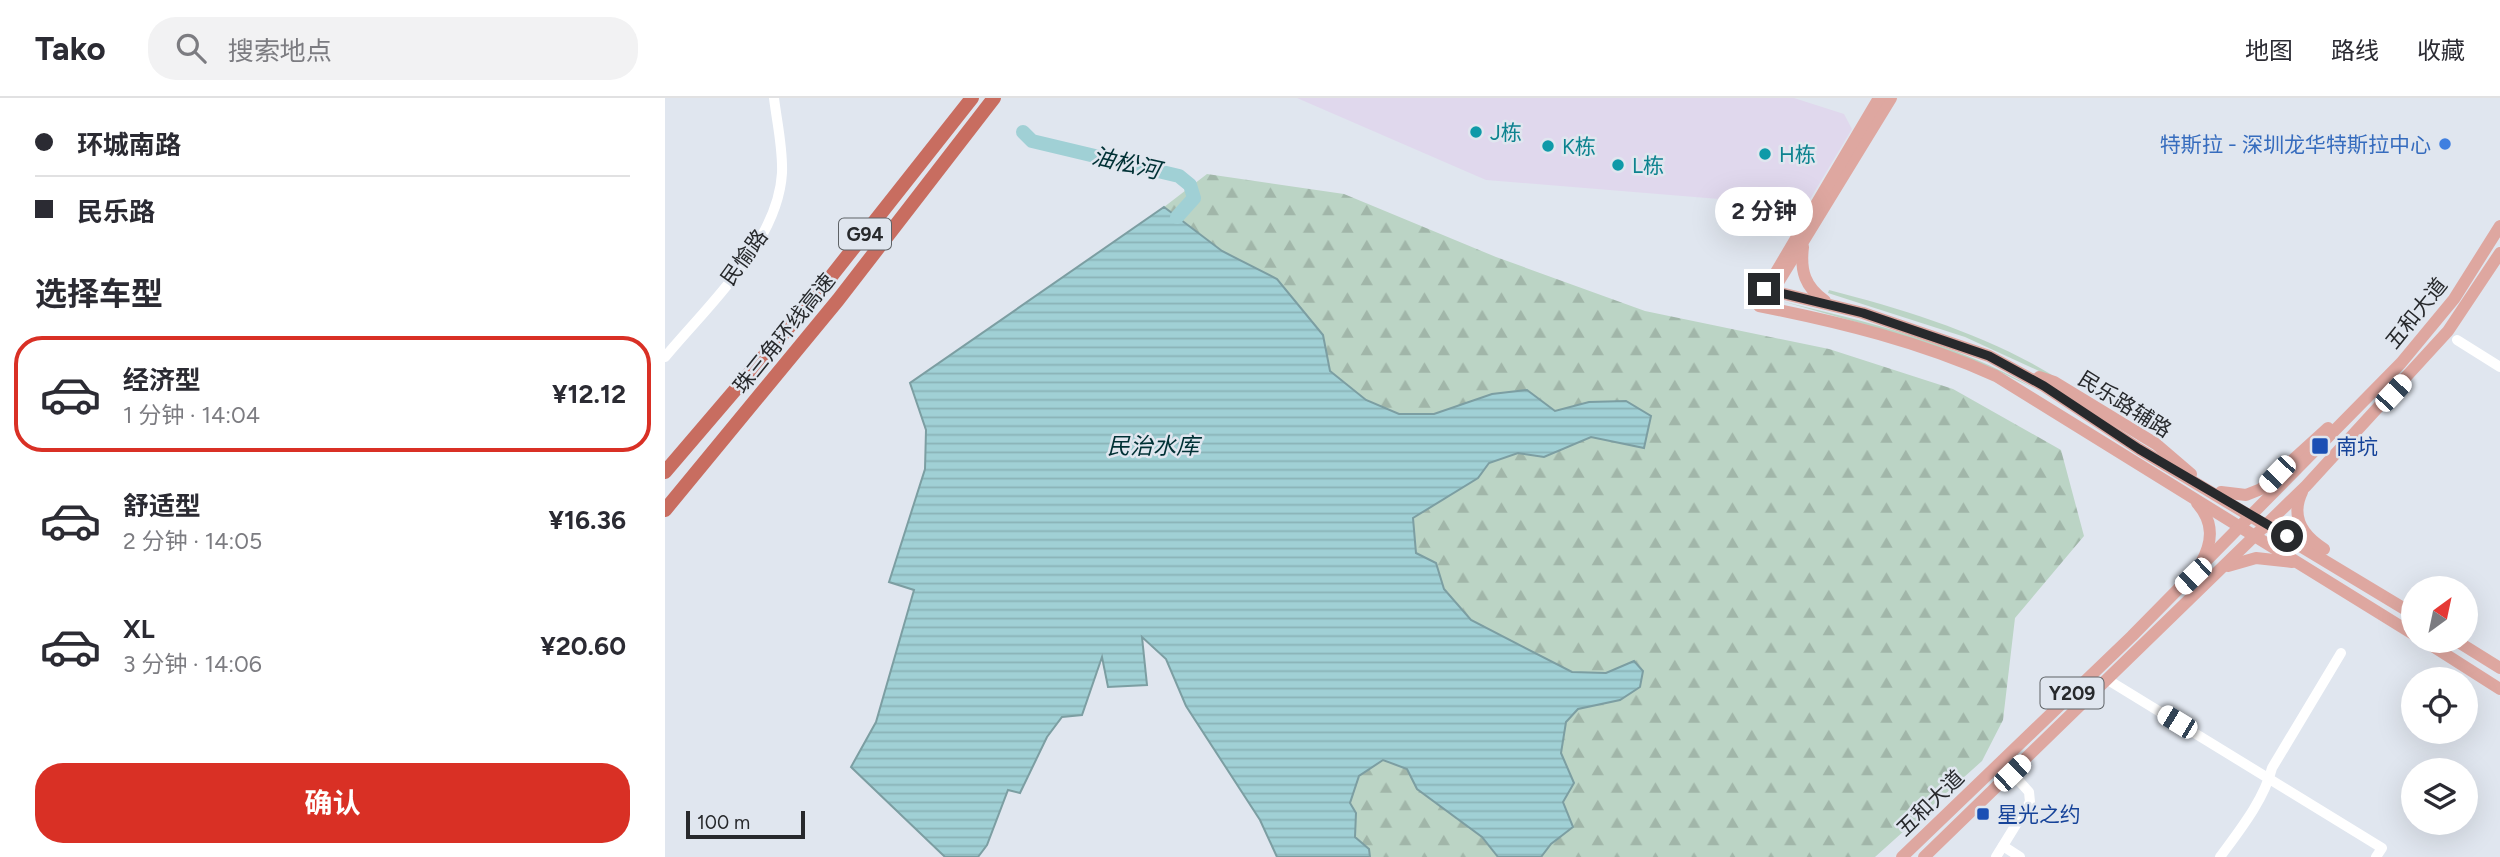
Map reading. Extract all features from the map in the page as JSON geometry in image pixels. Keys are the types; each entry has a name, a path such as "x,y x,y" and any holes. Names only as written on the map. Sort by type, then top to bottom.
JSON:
{"highway":[{"name":"珠三角环线高速","path":"665,472 818,293 972,98"},
{"name":"珠三角环线高速","path":"665,510 838,300 994,98"}],"main road":[{"path":"1879,98 1759,306 1846,325 1963,361 2026,393 2401,627"},
{"path":"1769,290 1804,240 1891,98"},
{"name":"五和大道","path":"1902,857 2193,576 2365,399 2436,323 2500,226"},
{"path":"1804,240 1801,263 1805,279 1817,294 1835,306"},
{"name":"五和大道","path":"1924,857 2306,486 2440,340 2500,253"},
{"path":"1769,290 1835,306 1947,340 2015,370 2401,607"},
{"path":"2204,487 2238,495 2261,489 2303,449 2365,399"},
{"path":"2306,486 2297,510 2303,532 2364,584"},
{"path":"2189,495 2205,514 2211,530 2209,547 2193,576"},
{"path":"2219,572 2232,564 2256,558 2271,558 2304,566"},
{"path":"2355,598 2364,584"},
{"path":"2443,653 2500,689"},
{"path":"2476,653 2500,668"}],"street":[{"name":"民愉路","path":"665,357 751,253 770,221 782,174 774,98"},
{"path":"2457,340 2500,367"},
{"path":"2220,857 2243,825 2269,779 2272,768 2341,653"},
{"path":"2108,680 2382,848 2376,857"},
{"path":"1996,857 2031,798 2012,773"},
{"path":"2003,846 2020,857"}],"shaded area":[{"path":"1297,98 1794,98 1844,114 1852,129 1806,206 1486,180"}],"green space":[{"path":"1207,174 1344,194 1496,257 1645,311 1829,349 1953,389 2061,450 2084,536 2015,618 2003,720 1982,761 1875,857 1541,857 1551,844 1573,827 1563,802 1574,783 1561,753 1566,722 1577,709 1620,700 1640,687 1643,671 1634,661 1606,673 1572,672 1471,620 1444,589 1436,563 1416,553 1413,518 1478,478 1489,463 1518,453 1544,457 1591,437 1643,447 1589,402 1555,411 1526,390 1492,394 1434,414 1399,414 1366,400 1330,371 1323,335 1277,279 1222,251 1164,207"},
{"path":"1829,290 1951,327 2010,352 2065,383 1965,337 1828,293"},
{"path":"1781,301 1879,326 1943,346 2005,373 2035,389 1990,367 1863,324"},
{"path":"1383,760 1407,769 1417,789 1482,837 1498,857 1370,857 1369,849 1355,837 1356,813 1350,803 1359,776"}],"water":[{"name":"民治水库","path":"1164,207 1222,251 1277,279 1323,335 1330,371 1366,400 1399,414 1434,414 1492,394 1527,390 1555,411 1589,402 1626,401 1651,416 1644,448 1591,437 1544,457 1518,453 1489,463 1478,478 1413,518 1416,553 1436,563 1444,589 1471,620 1572,672 1606,673 1634,661 1643,671 1640,687 1620,700 1578,709 1566,722 1561,753 1574,783 1563,802 1573,827 1551,844 1541,857 1498,857 1482,837 1417,789 1407,769 1383,760 1359,776 1350,803 1356,813 1355,837 1369,849 1370,857 1277,857 1260,820 1186,706 1166,659 1142,637 1147,685 1108,687 1102,657 1082,715 1062,717 1047,737 1020,793 1008,790 987,845 978,857 945,857 851,767 876,722 914,590 889,582 925,469 926,430 910,383"}],"waterway":[{"name":"油松河","path":"1023,132 1032,141 1179,176 1190,185 1194,198 1177,217"}],"place":[{"name":"J栋","path":"1476,132"},
{"name":"特斯拉 - 深圳龙华特斯拉中心","path":"2445,144"},
{"name":"K栋","path":"1548,146"},
{"name":"H栋","path":"1765,154"},
{"name":"L栋","path":"1618,165"},
{"name":"南坑","path":"2320,446"},
{"name":"星光之约","path":"1983,814"}],"route":[{"path":"1764,289 1863,313 1989,356 2044,386 2139,449 2287,536"}]}
